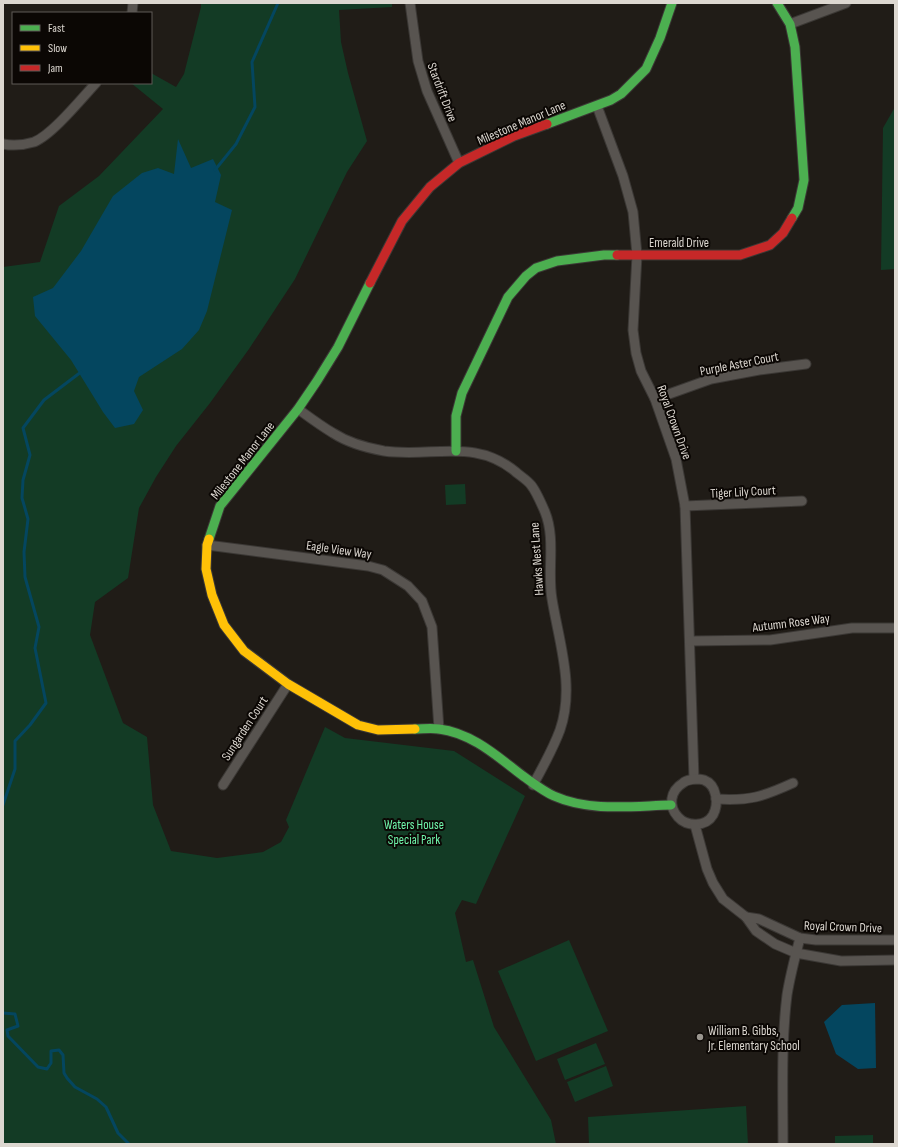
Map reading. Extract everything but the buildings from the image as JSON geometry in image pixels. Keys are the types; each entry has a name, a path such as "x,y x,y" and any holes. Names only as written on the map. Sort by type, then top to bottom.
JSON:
{"street":[{"name":"Stardrift Drive","path":"410,3 418,61 424,83 459,163"},
{"name":"Milestone Manor Lane","path":"671,805 612,807 575,803 553,796 533,784 480,744 458,734 438,729 378,730 358,725 288,684 244,651 224,625 212,595 206,569 207,545 220,506 298,409 338,347 402,221 430,187 459,163 514,136 597,106 621,94 646,69 660,38 672,3"},
{"name":"Emerald Drive","path":"456,451 456,416 462,393 508,297 526,276 536,268 557,261 604,255 740,255 770,245 783,233 798,208 804,180 795,47 790,24 777,3"},
{"path":"790,24 846,3"},
{"path":"3,144 20,145 34,142 47,134 95,84"},
{"name":"Royal Crown Drive","path":"597,106 623,176 633,212 637,255 633,330 636,353 641,371 654,399 676,459 685,506 694,779"},
{"name":"Purple Aster Court","path":"654,399 711,380 759,370 806,364"},
{"name":"Hawks Nest Lane","path":"298,409 333,434 362,446 384,451 456,451 480,453 507,464 531,485 545,512 550,533 551,592 565,667 566,700 560,730 533,784"},
{"name":"Tiger Lily Court","path":"685,506 802,501"},
{"name":"Eagle View Way","path":"207,545 368,566 383,570 408,586 422,600 432,627 438,729"},
{"name":"Autumn Rose Way","path":"690,641 770,640 852,628 895,628"},
{"name":"Sungarden Court","path":"223,785 288,684"},
{"path":"694,779 704,780 712,785 716,792 716,799 713,815 704,822 695,825 686,823 679,818 671,805 672,796 677,788 684,782 694,779"},
{"path":"716,799 752,799 793,783"},
{"name":"Royal Crown Drive","path":"695,825 707,869 713,883 723,899 746,917 756,931 775,944 796,953 841,961 895,960"},
{"name":"Royal Crown Drive","path":"746,917 759,919 800,938 816,940 895,940"},
{"path":"783,1144 783,1068 787,993 800,938"}],"green space":[{"name":"Waters House Special Park","path":"201,3 392,3 392,7 339,10 341,42 367,141 347,172 295,279 249,349 210,403 176,446 156,477 139,508 128,578 95,602 90,635 123,723 147,737 153,805 171,851 217,858 263,852 281,842 289,827 286,820 325,727 345,738 454,751 525,796 476,904 462,900 455,913 466,962 473,960 494,1027 551,1120 556,1144 3,1144 3,267 40,262 59,206 99,176 163,109 132,84 152,84 152,74 176,87 184,74"},
{"path":"895,107 895,269 881,270 883,128"},
{"path":"465,484 466,504 446,505 445,485"},
{"path":"569,940 608,1031 536,1061 498,971"},
{"path":"596,1043 605,1064 565,1080 557,1059"},
{"path":"606,1066 613,1086 575,1102 567,1082"},
{"path":"746,1106 748,1144 589,1144 588,1117"},
{"path":"873,1135 873,1144 835,1144 835,1136"}],"water":[{"path":"178,139 191,168 213,159 221,175 215,202 232,210 207,311 199,330 182,349 139,377 134,391 143,410 134,424 115,428 103,412 71,360 35,316 33,297 53,288 81,251 113,196 142,173 158,168 174,174"},
{"path":"875,1003 876,1068 858,1069 836,1054 824,1022 842,1005"}],"waterway":[{"path":"215,170 236,144 255,107 252,62 278,3"},
{"path":"3,805 15,769 15,741 30,725 46,703 35,648 39,627 25,577 24,552 28,519 22,498 23,480 30,455 23,428 44,400 81,372"},
{"path":"3,1013 15,1014 18,1026 7,1030 8,1036 38,1067 47,1069 51,1063 51,1051 59,1050 63,1055 64,1073 67,1078 75,1087 97,1099 106,1107 118,1133 129,1144"}],"traffic: fast":[{"path":"547,124 611,100 621,94 646,69 660,38 672,3"},
{"path":"777,3 790,24 795,47 804,180 798,208 792,218"},
{"path":"456,451 456,416 462,393 508,297 526,276 536,268 557,261 604,255 617,255"},
{"path":"209,539 220,506 298,409 317,381 338,347 370,283"},
{"path":"415,729 439,729 463,735 484,747 542,789 554,796 568,801 611,807 671,805"}],"traffic: slow":[{"path":"209,539 207,545 206,569 212,595 224,625 244,651 288,684 358,725 378,730 415,729"}],"traffic: jam":[{"path":"370,283 402,221 430,187 459,163 514,136 547,124"},
{"path":"617,255 740,255 770,245 783,233 792,218"}],"place":[{"name":"William B. Gibbs, Jr. Elementary School","path":"700,1037"}]}
